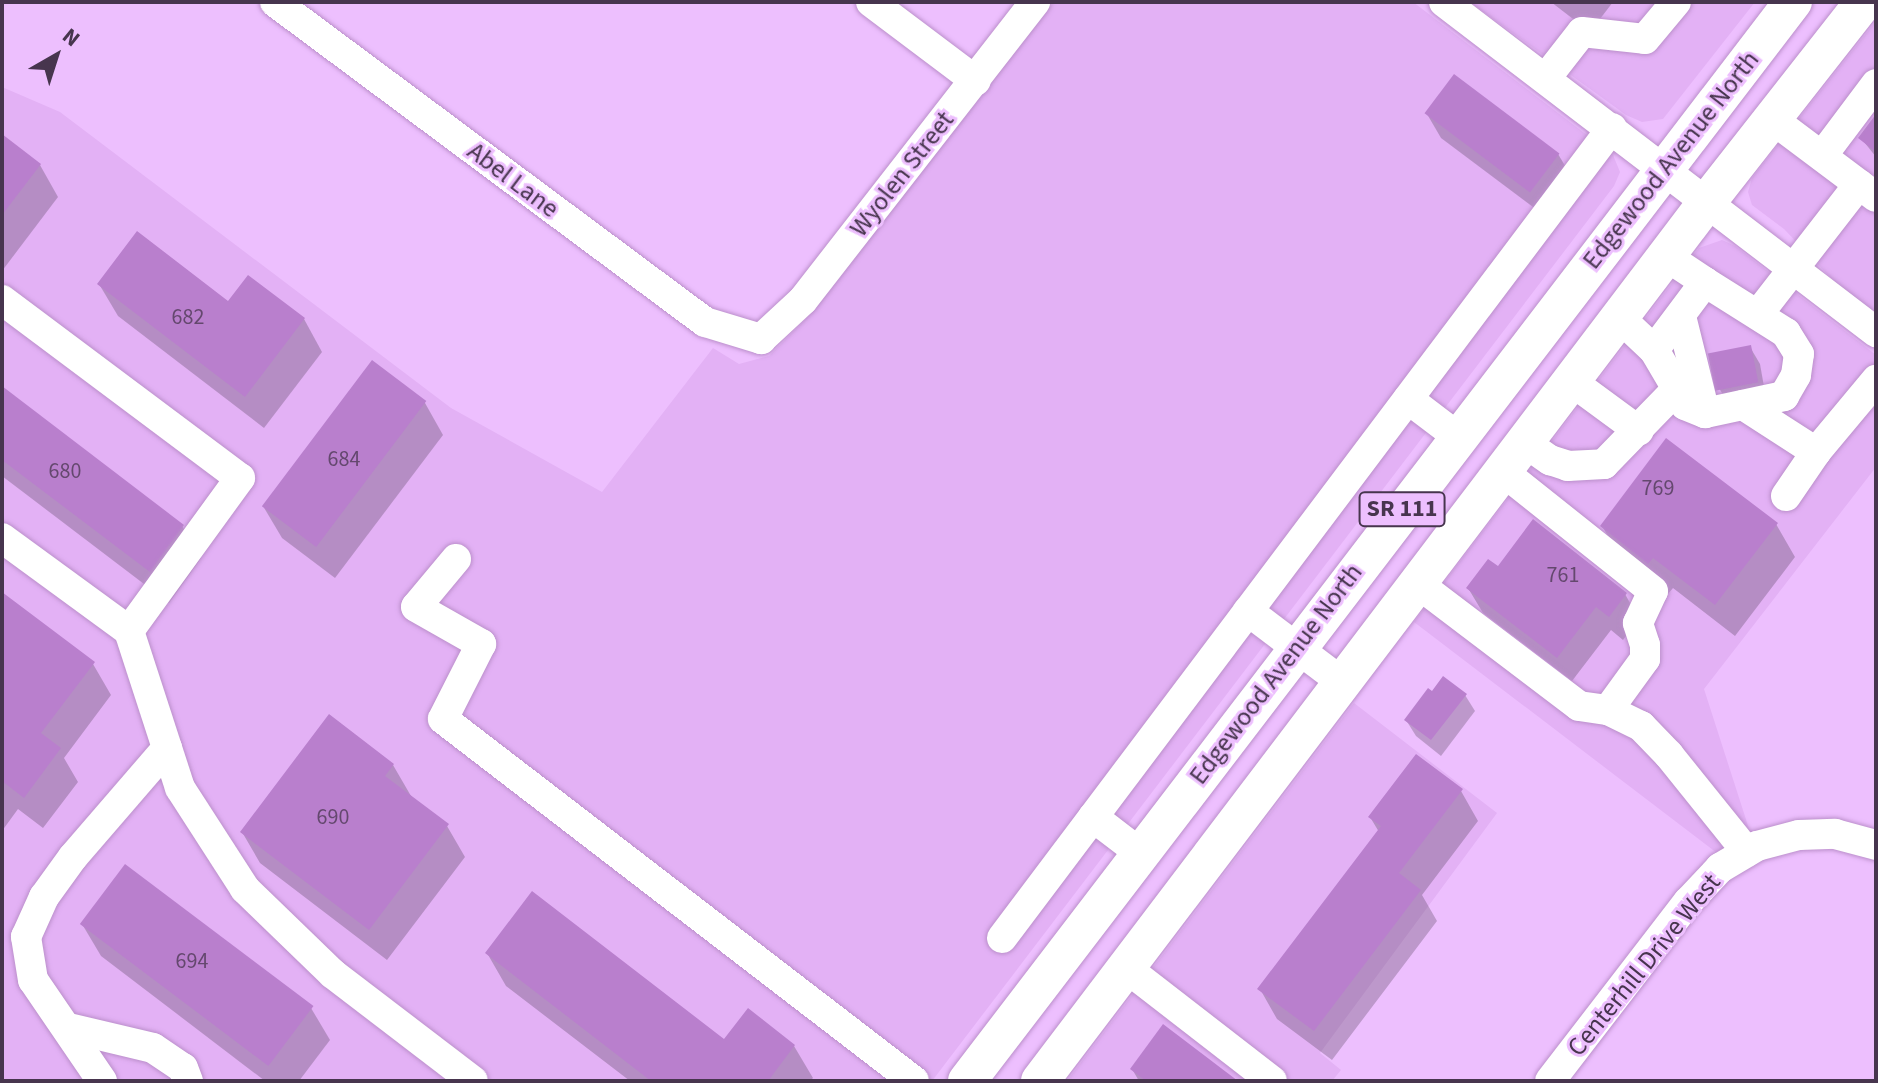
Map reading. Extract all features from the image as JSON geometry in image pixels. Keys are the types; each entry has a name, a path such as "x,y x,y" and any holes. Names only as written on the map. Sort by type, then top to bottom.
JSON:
{"main road":[{"name":"Edgewood Avenue North","path":"967,1081 1296,647 1793,2"},
{"name":"Edgewood Avenue North","path":"1052,1077 1125,967 1619,317 1863,2"}],"street":[{"name":"Abel Lane","path":"275,2 705,322 761,339"},
{"path":"871,2 976,81"},
{"name":"Wyolen Street","path":"761,339 803,300 1035,2"},
{"path":"1444,2 1876,332"},
{"path":"1546,78 1582,32 1645,39 1676,2"},
{"path":"1863,2 1876,13"},
{"path":"1822,156 1876,84"},
{"path":"1759,313 1791,267 1867,190 1772,119"},
{"path":"1002,938 1612,128"},
{"path":"1619,317 1654,350 1685,405 1705,413 1784,396 1796,375 1799,354 1786,333 1666,256"},
{"path":"1654,350 1705,282"},
{"path":"2,300 240,478 129,631"},
{"path":"1681,316 1705,413"},
{"path":"1786,496 1816,452 1876,380"},
{"path":"1571,381 1639,431"},
{"path":"1513,457 1550,460 1568,466 1604,464 1677,389"},
{"path":"1408,399 1458,437"},
{"path":"1743,405 1816,452"},
{"path":"1513,457 1653,591 1638,623 1645,659 1608,710"},
{"path":"2,538 129,631 180,788 245,889 333,974 473,1081"},
{"path":"456,559 416,607 481,644 443,719 914,1081"},
{"path":"1417,583 1579,706 1608,710 1641,726 1669,755 1747,852"},
{"path":"1248,611 1342,682"},
{"path":"102,1081 69,1028 33,980 26,937 44,897 73,857 167,748"},
{"path":"1093,817 1140,853"},
{"name":"Centerhill Drive West","path":"1551,1081 1688,902 1720,868 1747,852 1799,835 1835,834 1876,845"},
{"path":"1125,967 1272,1081"},
{"path":"69,1028 153,1048 183,1068 188,1081"}],"shaded area":[{"path":"1054,2 1413,2 1613,155 1620,172 1614,186 932,1081 2,1081 2,87 60,112 451,408 602,492 713,348 739,364 769,356 803,322"},
{"path":"1470,2 1755,2 1663,119 1642,122 1626,115"},
{"path":"1876,21 1876,314 1834,281 1784,229 1752,205 1748,192 1752,178"},
{"path":"1722,240 1735,246 1876,355 1876,467 1704,689 1751,835 1717,853 1414,622 1699,248"},
{"path":"1354,703 1497,813 1320,1053 1341,1070 1332,1081 1067,1081"}],"building":[{"path":"1454,74 1559,153 1530,193 1425,113"},
{"path":"1876,114 1876,152 1858,138"},
{"path":"2,134 41,164 2,215"},
{"path":"137,231 228,301 248,275 305,318 245,397 97,284"},
{"path":"1751,345 1758,382 1715,391 1708,353"},
{"path":"372,360 426,401 316,547 262,506"},
{"path":"2,386 184,525 150,572 2,460"},
{"path":"1666,438 1778,523 1715,605 1653,558 1648,564 1600,526"},
{"path":"1533,519 1627,593 1609,617 1596,607 1557,658 1466,588 1488,559 1498,566"},
{"path":"2,592 95,662 41,733 61,748 24,798 2,781"},
{"path":"1443,676 1467,694 1431,740 1404,720 1428,688 1432,691"},
{"path":"329,714 394,764 385,776 449,824 369,930 240,832"},
{"path":"1416,754 1463,789 1399,873 1421,890 1314,1031 1257,989 1381,826 1368,817"},
{"path":"125,864 313,1006 268,1066 80,924"},
{"path":"532,891 724,1039 748,1008 795,1045 768,1081 651,1081 485,953"},
{"path":"1163,1024 1238,1081 1146,1081 1130,1069"}]}
